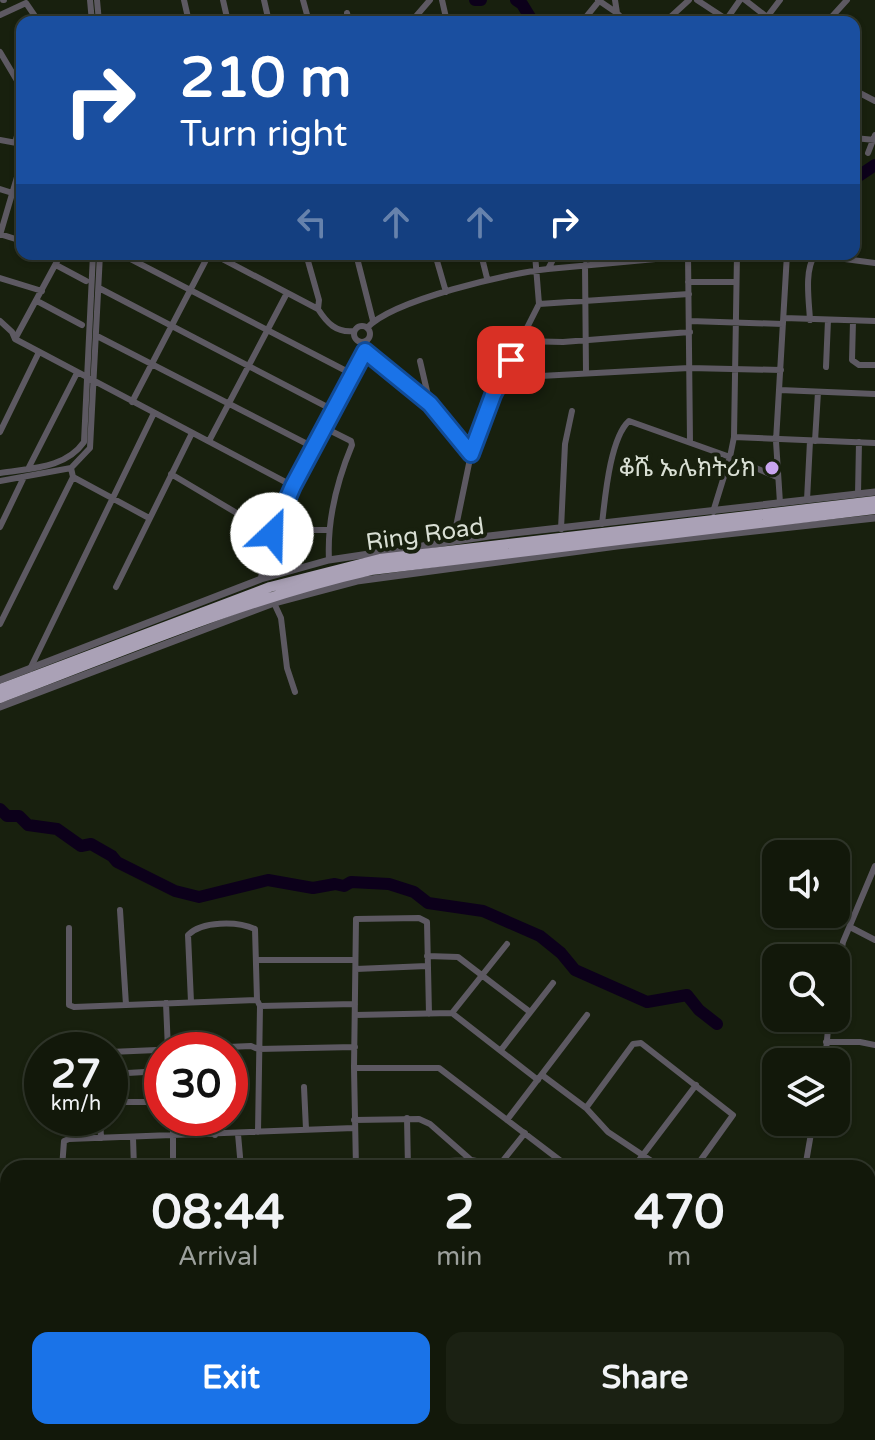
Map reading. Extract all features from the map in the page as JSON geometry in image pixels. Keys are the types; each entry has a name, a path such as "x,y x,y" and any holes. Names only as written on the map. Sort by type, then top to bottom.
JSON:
{"highway":[{"name":"Ring Road","path":"0,689 255,592 297,578 380,559 875,501"},
{"name":"Ring Road","path":"0,698 248,603 302,586 371,570 875,509"}],"street":[{"path":"3,0 9,9"},
{"path":"416,16 430,0"},
{"path":"598,0 620,16"},
{"path":"615,0 617,13"},
{"path":"672,16 689,0"},
{"path":"697,0 719,16"},
{"path":"730,16 742,0 763,16"},
{"path":"832,16 847,0"},
{"path":"0,15 26,3 35,16"},
{"path":"0,52 16,79"},
{"path":"868,153 874,138"},
{"path":"0,234 16,179"},
{"path":"0,189 16,194"},
{"path":"15,339 58,260"},
{"path":"0,481 71,468 92,444 93,260"},
{"path":"0,473 65,461 84,442 97,336 100,260"},
{"path":"133,260 354,375"},
{"path":"132,402 208,260"},
{"path":"223,260 318,309 326,322 336,329 354,331 360,326 367,328"},
{"path":"308,260 319,300 318,309"},
{"path":"357,260 373,321"},
{"path":"438,260 446,292"},
{"path":"482,260 487,278"},
{"path":"453,541 471,454 481,423 539,304 536,260"},
{"path":"548,269 553,260"},
{"path":"367,328 373,321 487,278 636,260"},
{"path":"688,260 690,442"},
{"path":"713,512 734,437 737,260"},
{"path":"780,503 776,441 787,260"},
{"path":"810,320 808,290 812,260"},
{"path":"854,260 875,263"},
{"path":"56,265 86,281"},
{"path":"585,265 586,373"},
{"path":"0,278 42,291"},
{"path":"688,282 736,282"},
{"path":"99,288 333,410"},
{"path":"209,441 287,293"},
{"path":"539,304 689,294"},
{"path":"37,301 82,325"},
{"path":"826,367 828,320"},
{"path":"690,321 875,321"},
{"path":"853,321 852,360 859,365 875,365"},
{"path":"3,323 15,339 293,486"},
{"path":"0,335 3,323"},
{"path":"362,343 370,335 367,328"},
{"path":"354,331 355,339 362,343 365,351 430,404 471,454"},
{"path":"520,341 690,332"},
{"path":"97,336 313,447"},
{"path":"261,579 262,563 276,523 365,351"},
{"path":"0,432 39,352"},
{"path":"420,361 430,404"},
{"path":"502,378 689,368 781,370"},
{"path":"28,469 77,373"},
{"path":"780,390 875,394"},
{"path":"807,500 818,392"},
{"path":"561,529 565,444 572,411"},
{"path":"30,669 154,413"},
{"path":"602,524 612,463 626,423 632,421 777,477"},
{"path":"325,428 351,441 352,445 342,470 327,530 329,560"},
{"path":"116,587 192,433"},
{"path":"734,437 875,443"},
{"path":"858,494 859,442"},
{"path":"0,624 73,477 71,468"},
{"path":"171,474 272,534"},
{"path":"0,527 24,477"},
{"path":"73,477 149,518"},
{"path":"0,680 261,579 329,560 453,541 875,492"},
{"path":"0,707 274,603 357,581 617,546 875,518"},
{"path":"276,523 304,530 327,530"},
{"path":"274,603 281,618 287,668 295,692"},
{"path":"875,866 850,927 875,940"},
{"path":"120,910 126,1005"},
{"path":"356,1160 356,919 424,918 427,922 429,1014"},
{"path":"191,1002 188,935 192,931 231,925 255,929 259,1003 258,1132"},
{"path":"69,928 69,1005 74,1007 191,1002 355,1004"},
{"path":"452,1013 507,944"},
{"path":"427,956 458,957 530,1012"},
{"path":"257,960 355,960"},
{"path":"356,969 427,966"},
{"path":"501,1050 553,983"},
{"path":"166,1003 167,1032"},
{"path":"355,1015 452,1013 586,1108 608,1132 651,1160"},
{"path":"507,1120 587,1015"},
{"path":"826,1048 827,1032"},
{"path":"586,1108 635,1042 641,1043 733,1115 701,1160"},
{"path":"826,1042 875,1045"},
{"path":"248,1046 258,1049 355,1047"},
{"path":"354,1068 439,1068 560,1160"},
{"path":"640,1160 696,1085"},
{"path":"304,1087 306,1129"},
{"path":"248,1133 407,1118 430,1124 471,1160"},
{"path":"407,1118 408,1160"},
{"path":"502,1160 525,1133"},
{"path":"63,1160 64,1141 194,1136"},
{"path":"238,1136 240,1160"},
{"path":"806,1160 811,1136"},
{"path":"173,1137 173,1160"},
{"path":"133,1138 134,1160"}],"waterway":[{"path":"475,0 481,0"},
{"path":"516,0 529,16"},
{"path":"860,175 875,165"},
{"path":"0,809 7,816 19,816 28,825 57,829 81,846 91,844 117,862 175,891 199,897 268,880 313,888 335,884 344,886 351,882 389,884 414,892 428,903 483,911 540,936 561,953 575,970 647,1002 687,995 699,1010 717,1024"}],"place":[{"name":"ቆሼ ኤሌክትሪክ","path":"772,468"}],"route":[{"path":"272,534 293,486 365,351 430,404 471,454 481,423 511,360"}]}
